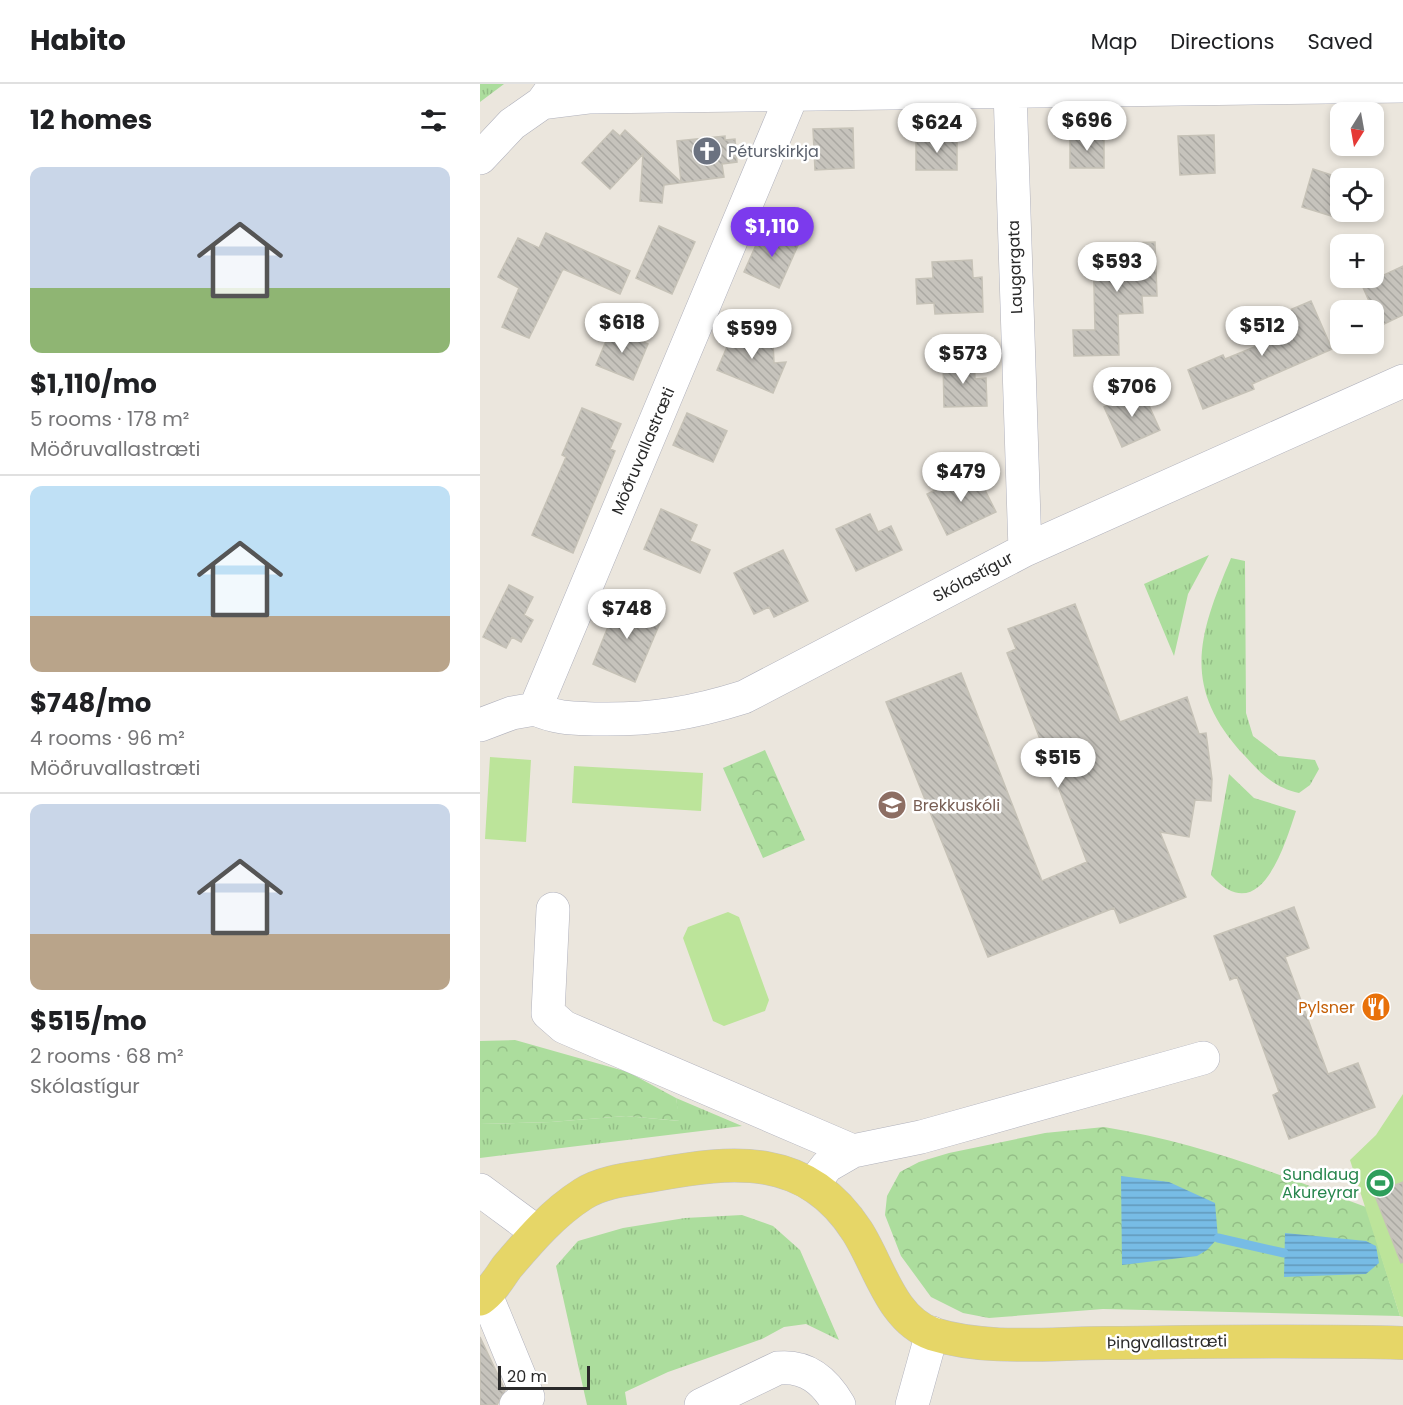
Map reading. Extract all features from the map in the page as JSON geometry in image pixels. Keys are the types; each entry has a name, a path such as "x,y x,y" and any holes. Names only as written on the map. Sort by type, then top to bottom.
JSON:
{"main road":[{"path":"483,1297 537,1232 585,1193 611,1183 705,1165 774,1170 813,1184"},
{"name":"Þingvallastræti","path":"813,1184 829,1195 857,1230 894,1300 915,1326 960,1341 1012,1344 1309,1340 1403,1343"}],"street":[{"path":"480,158 512,124 549,94 590,97 790,89 1010,92 1403,86"},
{"name":"Möðruvallastræti","path":"535,709 790,89"},
{"name":"Laugargata","path":"1010,92 1024,550"},
{"name":"Skólastígur","path":"535,709 555,718 644,720 702,711 744,697 1024,550 1403,381"},
{"path":"480,725 512,713 535,709"},
{"path":"553,909 548,1013 564,1027 853,1151"},
{"path":"813,1184 826,1166 853,1151 921,1137 1203,1058"},
{"path":"480,1190 537,1232"},
{"path":"483,1297 528,1397 516,1405"},
{"path":"912,1405 932,1333"},
{"path":"701,1405 778,1368 792,1366 807,1371 820,1380 839,1405"}],"green space":[{"path":"480,84 504,84 480,102"},
{"path":"1209,555 1188,594 1174,656 1144,584"},
{"path":"1231,558 1245,561 1246,713 1253,736 1279,756 1315,760 1319,769 1310,785 1299,793 1283,788 1269,779 1244,755 1224,730 1211,706 1204,683 1201,660 1204,637 1210,612"},
{"path":"765,750 805,840 763,858 723,768"},
{"path":"490,757 531,760 526,842 485,839"},
{"path":"574,766 703,773 701,811 572,803"},
{"path":"1229,774 1254,798 1296,811 1277,862 1256,888 1243,893 1228,890 1211,875"},
{"path":"728,912 739,917 769,1000 765,1011 724,1026 713,1021 683,938 688,927"},
{"path":"515,1040 628,1072 676,1098 680,1121 626,1116 551,1122 480,1124 480,1041"},
{"name":"Sundlaug Akureyrar","path":"1403,1094 1403,1317 1400,1316 1350,1160 1376,1135"},
{"path":"676,1098 742,1126 480,1158 480,1124 551,1122 626,1116 679,1121"},
{"path":"1104,1127 1139,1133 1205,1150 1366,1207 1400,1316 1103,1309 989,1318 963,1313 931,1297 901,1256 885,1215 887,1196 900,1172 919,1162 949,1153 1045,1133"},
{"path":"742,1215 773,1226 800,1250 839,1340 806,1324 784,1327 762,1339 668,1372 625,1392 627,1405 587,1405 556,1266 578,1241 623,1228 685,1218"}],"water":[{"path":"1121,1176 1169,1182 1215,1203 1218,1238 1207,1250 1197,1256 1122,1265"},
{"path":"1285,1233 1366,1241 1376,1246 1379,1263 1366,1274 1284,1277"}],"building":[{"path":"853,128 854,168 815,170 813,129"},
{"path":"613,130 620,136 625,130 681,182 677,141 725,136 725,140 735,139 737,162 722,164 724,177 664,185 662,203 640,201 643,154 610,189 582,163"},
{"path":"1070,135 1104,135 1104,168 1070,168"},
{"path":"1214,135 1215,173 1180,175 1178,136"},
{"path":"916,138 957,138 957,170 916,170"},
{"path":"1313,169 1330,174 1330,216 1302,207"},
{"path":"659,226 695,242 672,294 636,278"},
{"path":"764,227 799,243 779,288 744,272"},
{"path":"546,233 630,271 620,294 563,269 529,338 502,327 519,288 498,277 518,238 539,248"},
{"path":"1155,242 1157,296 1142,296 1143,313 1118,314 1119,355 1074,356 1073,330 1095,330 1093,244"},
{"path":"972,260 973,278 982,277 983,312 935,314 934,303 917,304 916,279 933,278 932,262"},
{"path":"1403,266 1403,315 1384,324 1384,300 1369,300 1363,288 1384,288 1384,275"},
{"path":"1311,301 1330,344 1330,350 1252,384 1254,389 1203,409 1188,370 1223,355 1225,359 1279,337 1271,318"},
{"path":"736,326 773,342 774,363 786,362 773,393 717,370"},
{"path":"611,329 648,344 633,380 596,365"},
{"path":"974,359 975,379 986,378 987,406 944,407 943,360"},
{"path":"1142,390 1160,430 1122,447 1104,407"},
{"path":"582,408 621,424 610,449 615,451 573,553 532,535 566,457 562,455"},
{"path":"687,413 727,431 713,462 673,445"},
{"path":"975,470 996,512 947,535 927,494"},
{"path":"661,509 697,525 690,541 710,550 700,573 644,549"},
{"path":"870,514 878,532 891,526 902,550 856,571 836,529"},
{"path":"783,550 808,601 774,617 769,607 754,614 734,573"},
{"path":"509,585 533,597 524,615 533,620 521,642 512,637 506,648 483,637"},
{"path":"620,597 647,608 644,616 660,623 635,682 593,664"},
{"path":"1075,604 1120,722 1187,697 1199,734 1206,733 1212,779 1211,801 1195,800 1189,837 1160,832 1186,897 1120,923 1114,908 988,957 886,702 961,673 1042,881 1087,862 1007,653 1016,649 1008,629"},
{"path":"1294,907 1309,948 1285,957 1328,1074 1358,1063 1375,1107 1289,1139 1273,1095 1279,1092 1237,977 1230,980 1214,936"},
{"path":"1403,1182 1403,1262 1401,1263 1374,1193"},
{"path":"480,1337 505,1390 497,1405 480,1405"}],"waterway":[{"path":"1218,1238 1284,1253"}],"place":[{"name":"Péturskirkja","path":"707,151"},
{"name":"Brekkuskóli","path":"892,805"},
{"name":"Pylsner","path":"1376,1007"},
{"name":"Sundlaug Akureyrar","path":"1380,1183"}]}
